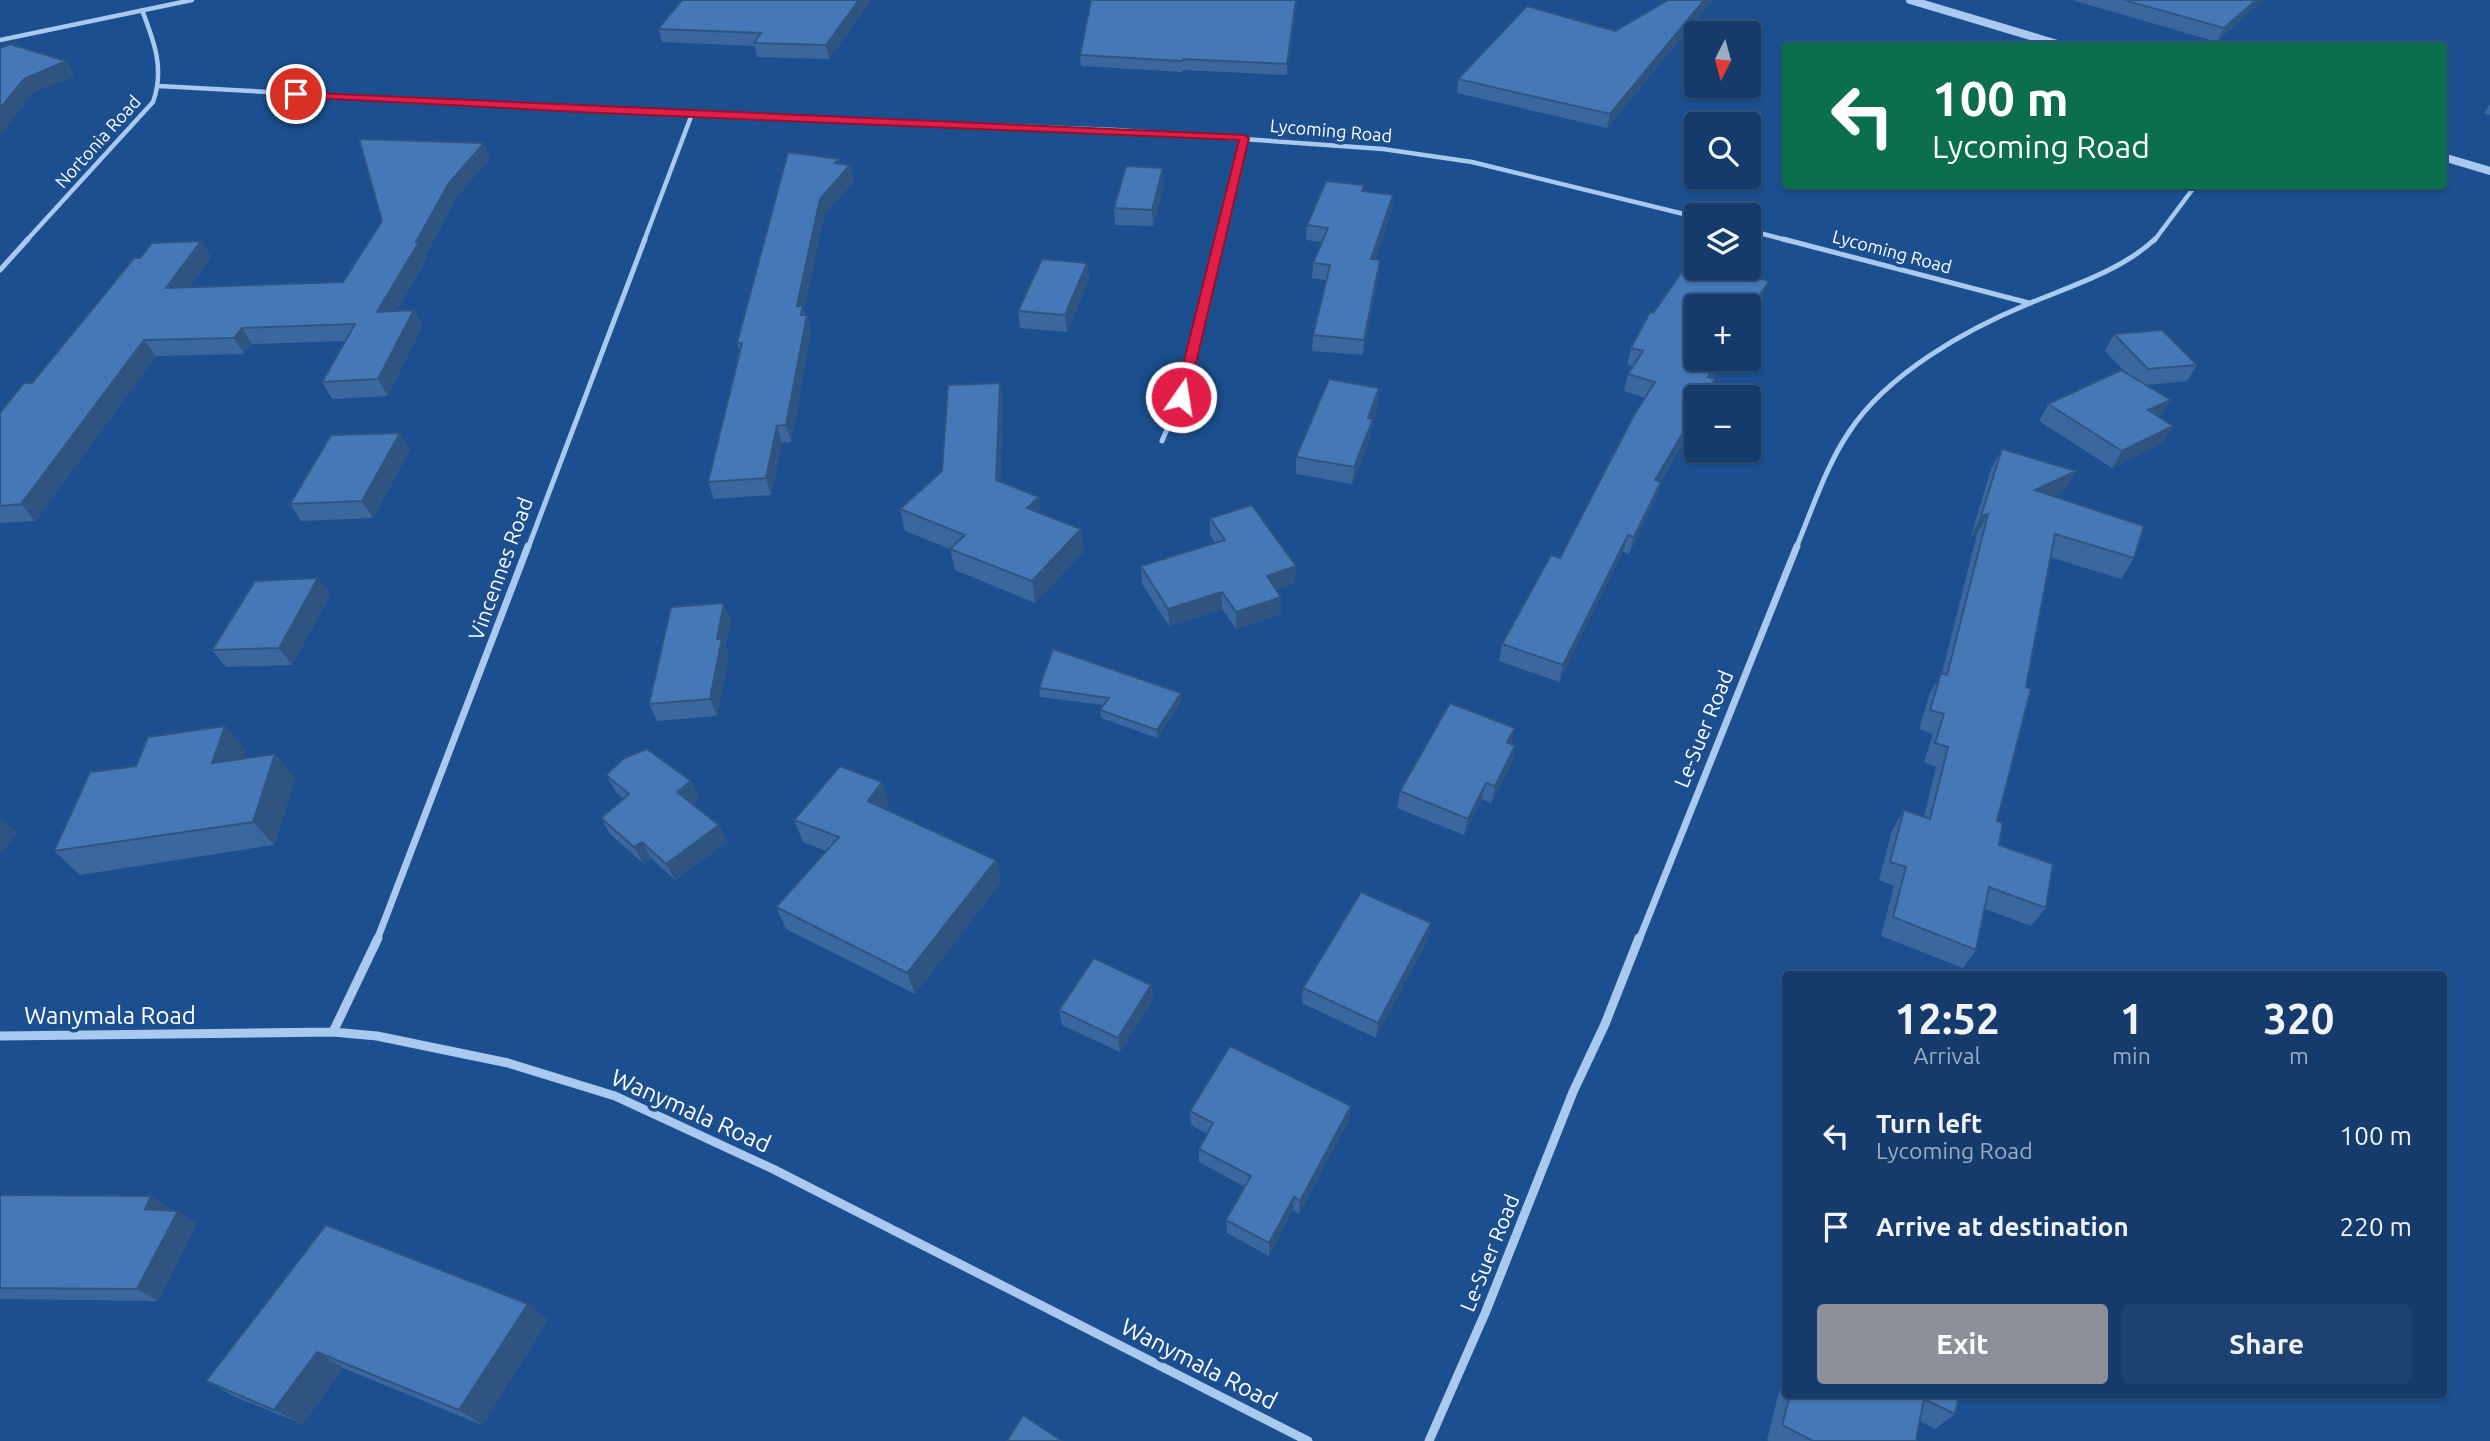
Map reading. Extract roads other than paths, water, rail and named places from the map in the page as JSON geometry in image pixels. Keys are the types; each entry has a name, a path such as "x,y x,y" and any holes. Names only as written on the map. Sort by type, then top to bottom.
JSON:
{"street":[{"path":"0,40 192,0"},
{"path":"1910,0 2051,42"},
{"name":"Nortonia Road","path":"0,270 153,102 159,86 158,54 142,10"},
{"name":"Lycoming Road","path":"159,86 692,114 1244,138 1383,149 1472,162 1684,213"},
{"name":"Vincennes Road","path":"333,1032 387,919 570,429 692,114"},
{"path":"1162,441 1181,397 1244,138"},
{"path":"2447,158 2490,171"},
{"name":"Le-Suer Road","path":"1429,1441 1486,1311 1573,1091 1605,1024 1818,494 1847,434 1869,404 1895,382 1954,341 2029,303 2120,265 2154,241 2193,189"},
{"name":"Lycoming Road","path":"1761,233 2029,303"},
{"name":"Wanymala Road","path":"0,1036 333,1032 377,1035 508,1063 615,1096 773,1169 1308,1441"}]}
